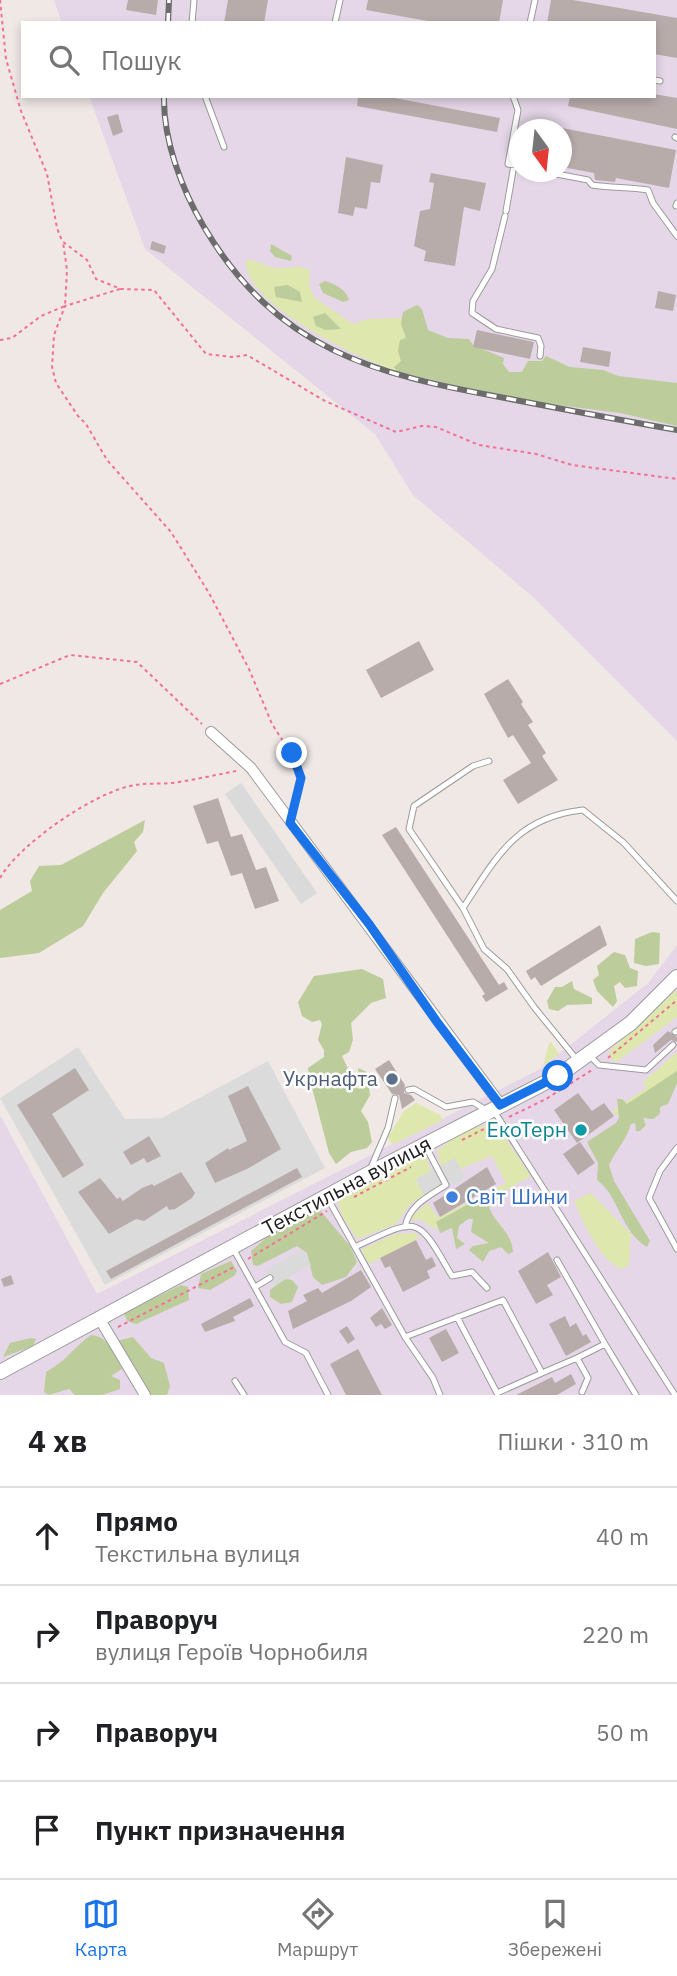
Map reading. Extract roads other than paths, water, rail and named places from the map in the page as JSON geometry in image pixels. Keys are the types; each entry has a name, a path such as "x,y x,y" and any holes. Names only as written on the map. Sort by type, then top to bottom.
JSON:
{"street":[{"path":"211,732 251,768 369,924 496,1112"},
{"name":"Текстильна вулиця","path":"0,1372 232,1247 330,1202 368,1174 428,1150 496,1112 584,1059 631,1023 677,977"},
{"path":"99,1318 145,1395"}],"lane":[{"path":"192,21 194,0"},
{"path":"335,21 340,0"},
{"path":"530,21 535,0"},
{"path":"206,98 224,147"},
{"path":"514,98 518,110 516,119"},
{"path":"572,178 616,189 623,186 648,190 653,203 677,236"},
{"path":"513,182 492,269 472,301 472,313 496,329 538,338 540,356"},
{"path":"489,761 473,766 414,806 409,829 463,908 484,949 507,969 534,1007 584,1059 599,1065 646,1070 673,1045"},
{"path":"463,908 507,846 539,819 558,812 583,810 624,843 677,901"},
{"path":"408,1090 414,1089 446,1107 473,1102 496,1112 675,1395"},
{"path":"368,1174 388,1128 391,1104 395,1098"},
{"path":"677,1148 660,1171 649,1198 677,1249"},
{"path":"405,1227 408,1214 446,1185 428,1150"},
{"path":"330,1202 405,1337 433,1378 440,1395"},
{"path":"355,1247 405,1227 415,1226 427,1233 452,1276 472,1272 487,1288"},
{"path":"232,1247 285,1342 306,1353 328,1395"},
{"path":"557,1261 636,1395"},
{"path":"255,1287 270,1278"},
{"path":"405,1337 503,1300 542,1373"},
{"path":"457,1317 496,1394 605,1344"},
{"path":"577,1358 588,1378 582,1392"},
{"path":"235,1381 244,1395"}],"railway":[{"path":"168,21 169,0"},
{"path":"164,98 167,130 175,164 204,227 232,269 263,302 297,329 332,350 371,366 413,378 457,389 677,430"}],"place":[{"name":"Укрнафта","path":"392,1079"},
{"name":"ЕкоТерн","path":"581,1130"},
{"name":"Світ Шини","path":"452,1197"}]}
